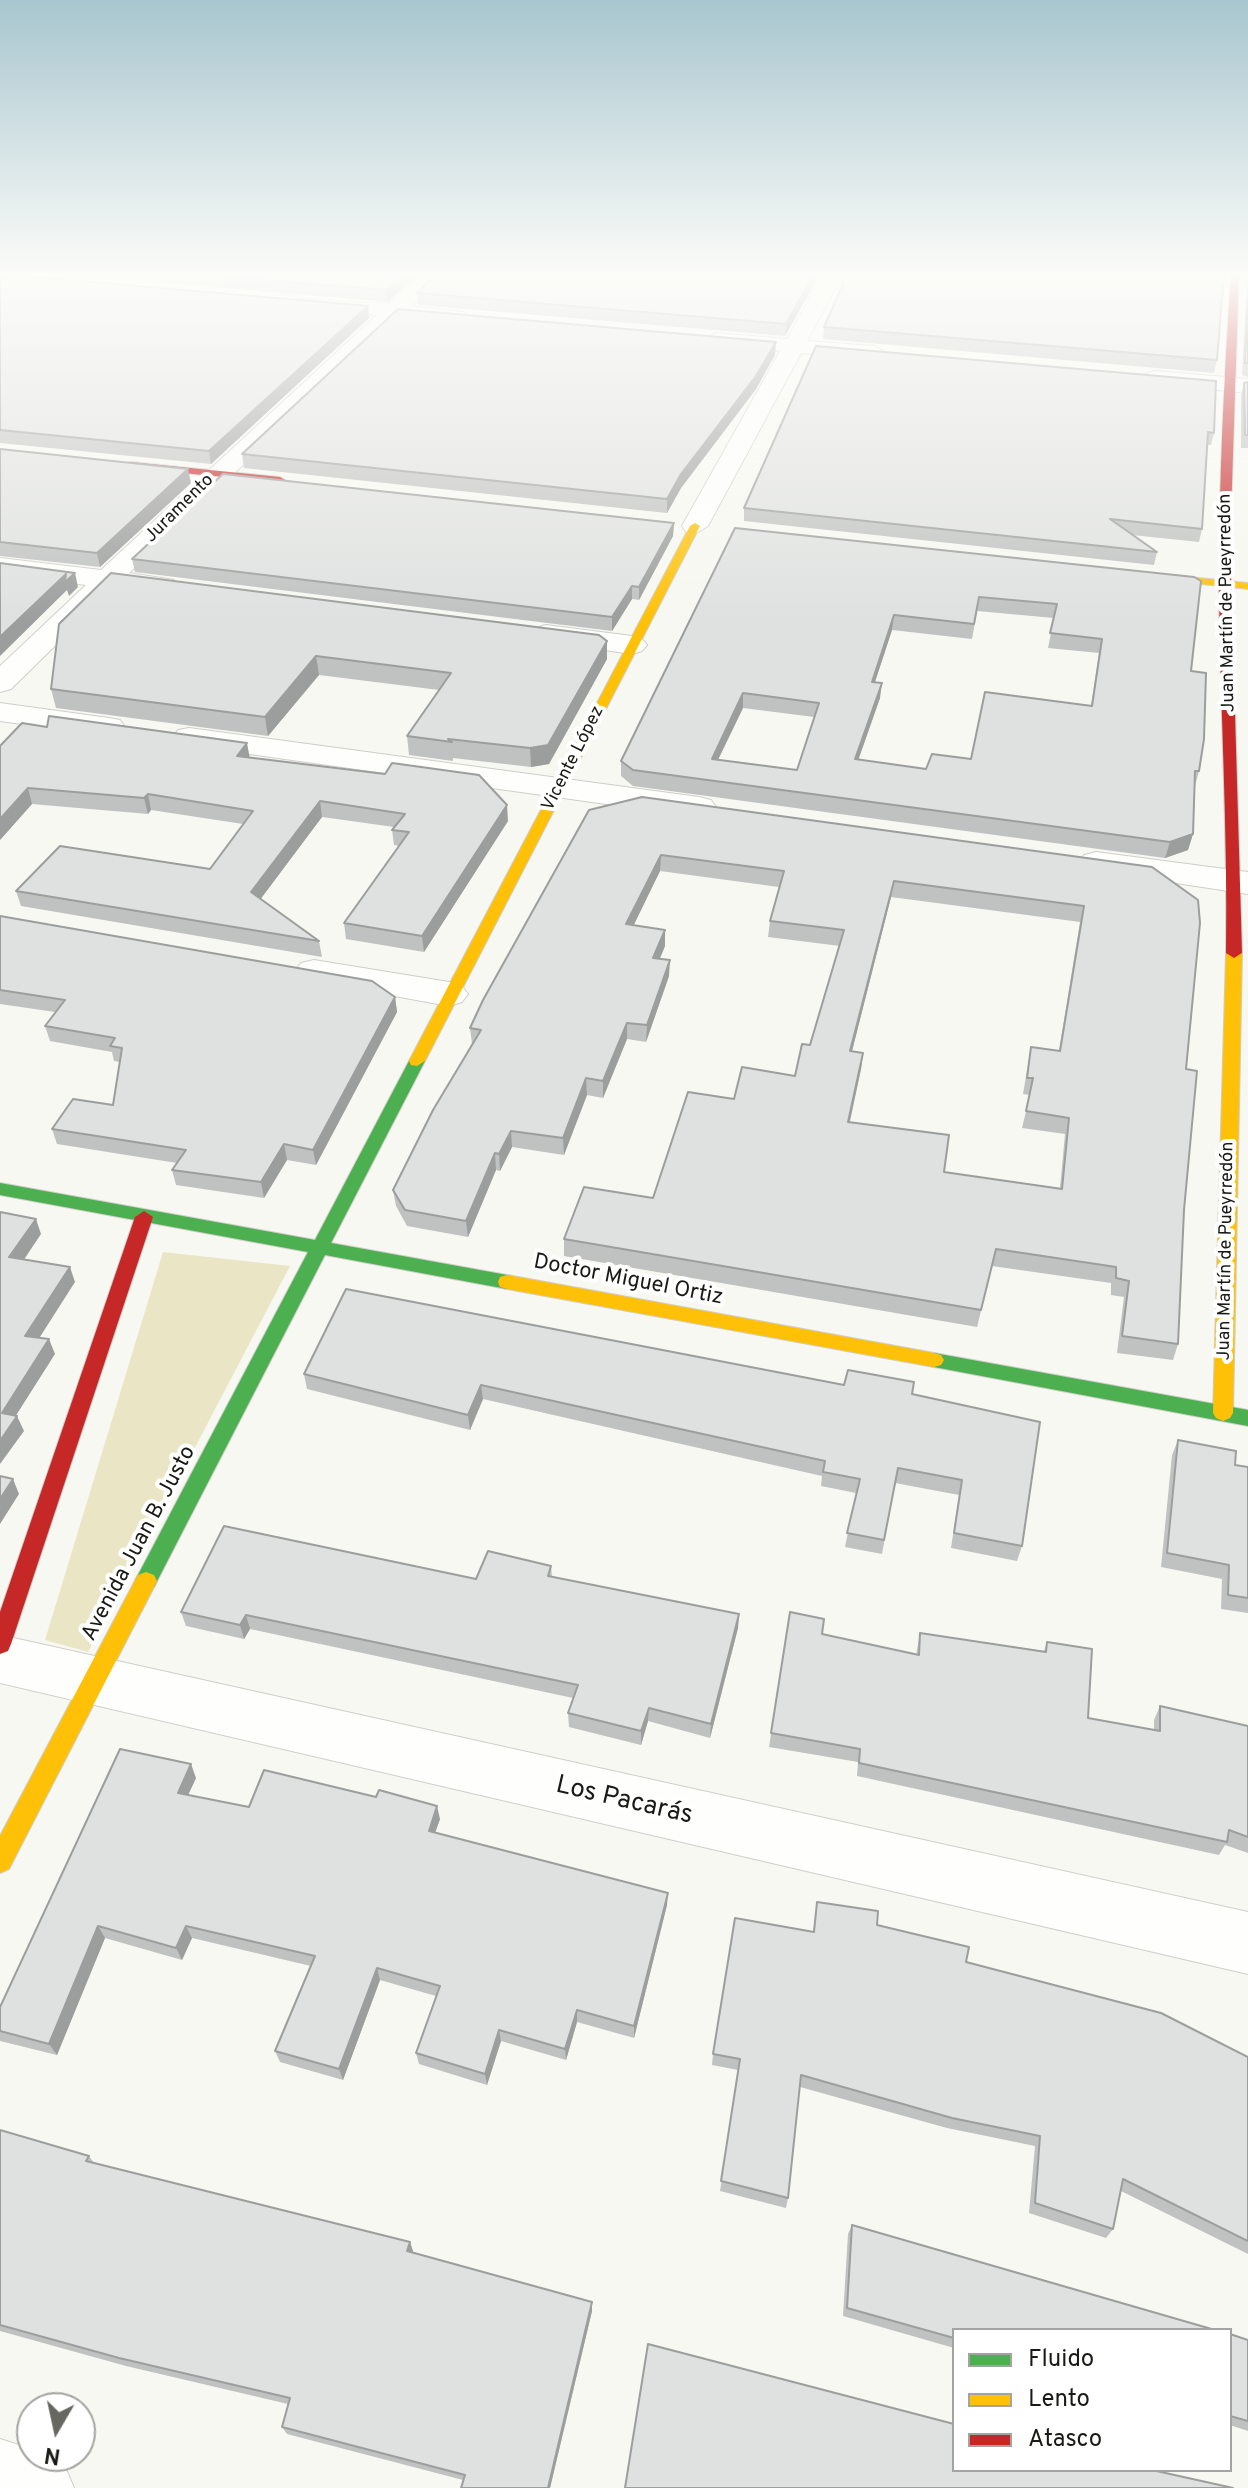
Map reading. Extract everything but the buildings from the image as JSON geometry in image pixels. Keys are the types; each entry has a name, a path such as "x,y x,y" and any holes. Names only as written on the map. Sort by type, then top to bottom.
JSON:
{"street":[{"name":"Juramento","path":"0,683 216,474 309,390"},
{"name":"Vicente López","path":"321,1249 449,994 767,390"},
{"name":"Juan Martín de Pueyrredón","path":"1223,1413 1242,882 1225,584 1238,390"},
{"path":"108,463 304,483"},
{"path":"0,566 189,589"},
{"path":"1116,572 1248,586"},
{"path":"521,631 632,645"},
{"path":"0,712 733,811"},
{"path":"1063,858 1242,882"},
{"path":"279,965 449,994"},
{"name":"Doctor Miguel Ortiz","path":"0,1189 1248,1418"},
{"path":"0,1644 144,1217"},
{"name":"Avenida Juan B. Justo","path":"0,1861 321,1249"},
{"name":"Los Pacarás","path":"0,1659 1248,1943"},
{"path":"0,2476 37,2488"}],"shaded area":[{"path":"163,1252 290,1266 88,1652 45,1640"}],"traffic: fast":[{"path":"146,1581 417,1061"},
{"path":"0,1189 507,1282"},
{"path":"934,1360 1248,1418"}],"traffic: slow":[{"path":"417,1061 695,526"},
{"path":"1140,575 1248,586"},
{"path":"1223,1413 1234,953"},
{"path":"507,1282 934,1360"},
{"path":"0,1861 146,1581"}],"traffic: jam":[{"path":"1228,390 1225,544 1234,953"},
{"path":"130,465 280,480"},
{"path":"0,1644 144,1217"}]}
